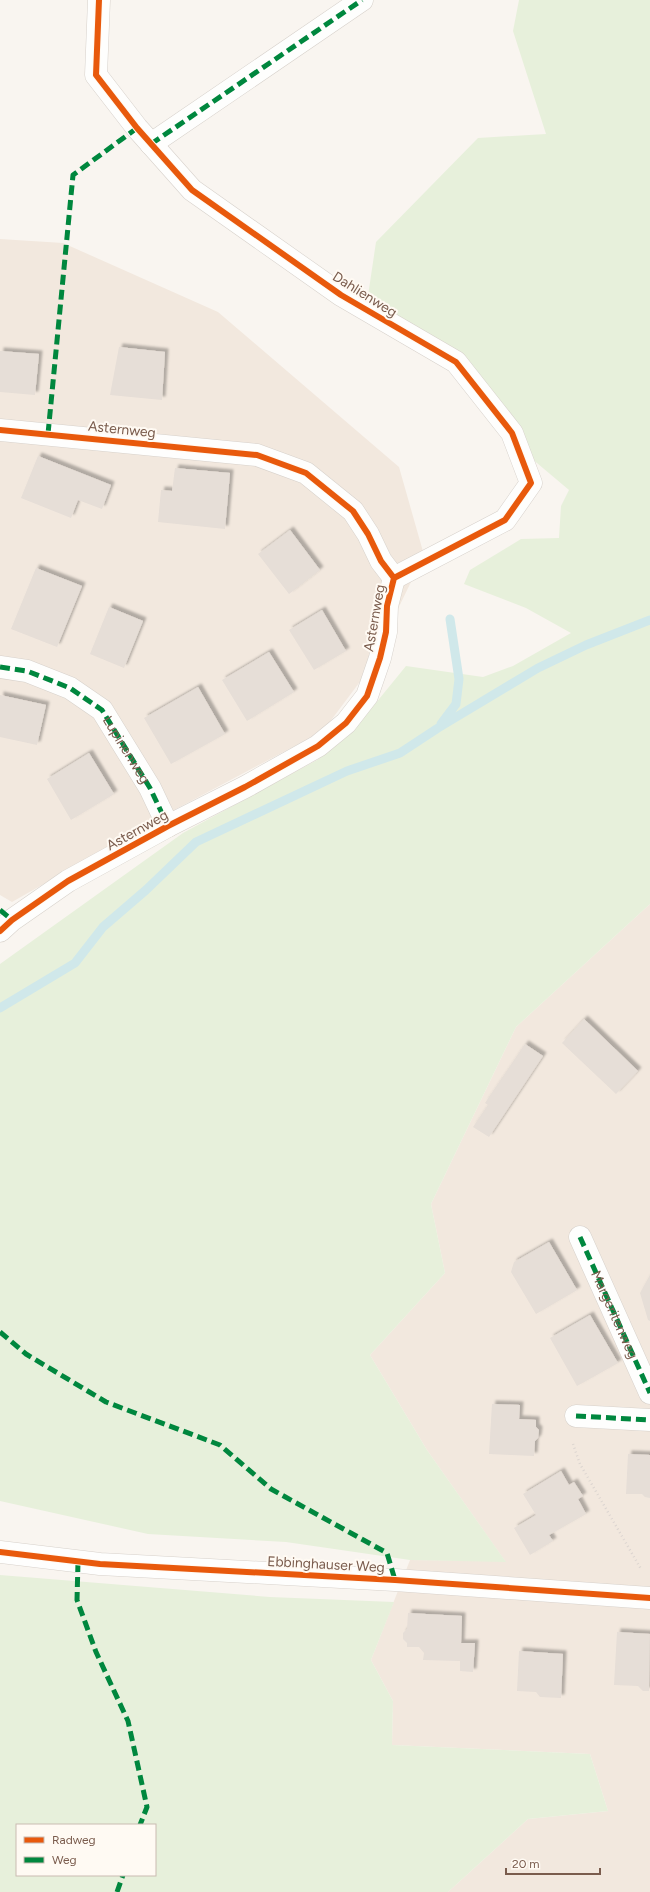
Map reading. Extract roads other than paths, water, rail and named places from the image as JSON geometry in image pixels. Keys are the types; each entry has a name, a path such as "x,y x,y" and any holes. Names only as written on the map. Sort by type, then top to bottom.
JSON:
{"street":[{"name":"Dahlienweg","path":"99,0 96,75 151,144 192,190 341,295 456,362 512,433 531,483 505,520 394,578"},
{"path":"151,144 362,0"},
{"name":"Asternweg","path":"0,430 257,455 306,473 353,511 368,534 381,561 394,578 387,606 386,632 380,658 367,696 346,723 318,746 245,787 168,826 68,881 4,920"},
{"name":"Lupinenweg","path":"0,666 26,671 70,688 102,710 150,788 168,826"},
{"name":"Margeritenweg","path":"580,1237 650,1393"},
{"path":"576,1416 650,1420"},
{"name":"Ebbinghauser Weg","path":"0,1552 100,1564 379,1580 650,1598"}],"waterway":[{"path":"441,724 456,704 459,679 450,619"},
{"path":"0,1008 75,963 103,927 146,890 196,842 347,771 400,753 438,728 538,668 586,645 650,620"}]}
